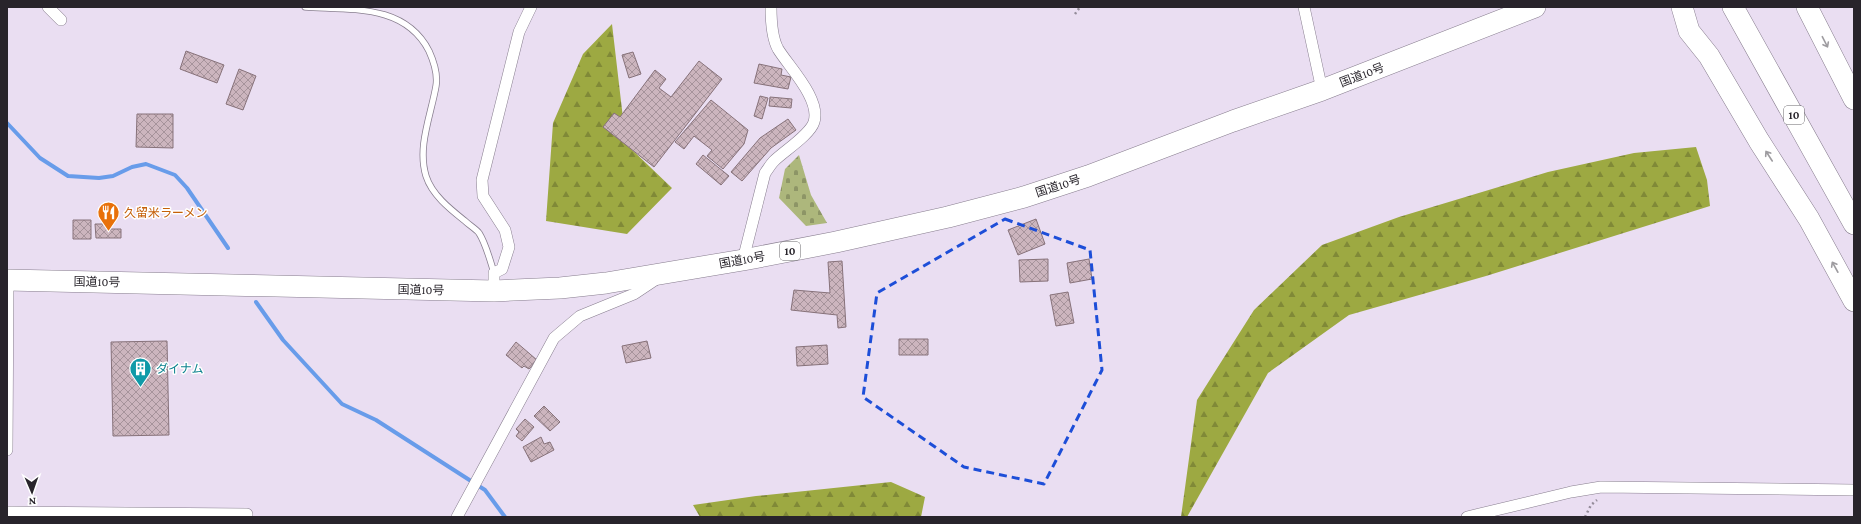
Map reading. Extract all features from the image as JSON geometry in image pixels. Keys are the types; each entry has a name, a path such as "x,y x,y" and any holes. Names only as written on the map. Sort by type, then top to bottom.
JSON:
{"highway":[{"name":"国道10号","path":"8,280 494,282 599,284 743,260 843,241 948,217 1024,197 1088,176 1322,90 1512,11 1535,7"},
{"path":"1672,7 1709,56 1759,141 1809,219 1854,301"},
{"path":"1682,7 1689,31"},
{"name":"10","path":"1733,7 1854,224"},
{"path":"1807,7 1854,99"}],"street":[{"path":"48,7 61,20"},
{"path":"494,282 502,269 509,246 505,230 483,196 482,180 519,32 531,7"},
{"path":"743,260 765,173 773,162 808,131 814,122 814,110 808,91 778,48 773,35 772,7"},
{"path":"1304,7 1322,90"},
{"path":"457,517 554,338 580,316 634,294 664,274"},
{"path":"7,450 8,280"},
{"path":"1467,517 1571,492 1601,488 1854,490"},
{"path":"7,512 99,515 247,514 247,517"}],"lane":[{"path":"305,7 363,11 392,16 412,28 424,42 433,60 436,79 424,145 426,176 436,194 450,209 478,232 494,282"}],"path":[{"path":"1075,14 1080,7"}],"highlighted area":[{"path":"1005,219 1090,250 1102,370 1044,484 964,467 863,397 877,293"}],"green space":[{"path":"612,24 626,144 672,188 627,234 546,221 553,123 583,54"},
{"path":"1696,147 1707,180 1710,206 1486,276 1349,315 1268,373 1187,517 1181,517 1197,400 1254,310 1322,245 1399,217 1548,172 1634,153"},
{"path":"799,155 811,195 827,223 806,226 779,198 785,169"},
{"path":"891,482 925,497 921,517 700,517 693,505 756,496"}],"building":[{"path":"186,51 224,65 217,83 180,69"},
{"path":"633,52 641,74 629,78 622,55"},
{"path":"699,61 722,79 654,167 603,127 614,113 620,117 655,70 666,79 659,88 671,97"},
{"path":"759,64 782,69 781,75 791,77 788,89 754,83"},
{"path":"239,69 256,76 243,110 226,104"},
{"path":"760,96 768,98 762,119 754,116"},
{"path":"770,97 792,99 791,108 769,106"},
{"path":"711,100 748,130 744,144 723,169 707,156 712,150 694,136 684,149 675,142"},
{"path":"137,114 173,114 173,148 136,147"},
{"path":"788,119 796,130 771,148 742,181 731,172 760,138"},
{"path":"703,155 729,176 721,185 696,164"},
{"path":"1036,219 1045,244 1018,255 1008,230"},
{"path":"73,220 91,220 91,239 73,239"},
{"name":"久留米ラーメン","path":"95,224 110,224 110,229 121,229 121,238 96,238"},
{"path":"1048,259 1048,281 1020,282 1019,260"},
{"path":"1089,259 1092,279 1070,283 1067,263"},
{"path":"842,261 846,327 838,328 837,315 791,310 794,290 830,293 828,262"},
{"path":"1068,292 1074,323 1056,326 1050,295"},
{"path":"899,339 928,339 928,355 899,355"},
{"name":"ダイナム","path":"167,341 169,435 113,436 111,342"},
{"path":"647,341 651,358 626,363 622,346"},
{"path":"516,342 537,360 529,369 524,366 522,368 506,355"},
{"path":"827,345 828,364 797,366 796,347"},
{"path":"544,406 560,422 550,431 534,416"},
{"path":"525,419 534,427 522,441 516,436 519,432 516,429"},
{"path":"541,437 544,444 550,442 554,450 531,462 523,447"}],"waterway":[{"path":"7,123 40,158 68,176 99,178 113,176 132,167 146,164 175,175 187,188 228,248"},
{"path":"256,302 283,340 342,404 376,420 485,490 505,517"}],"place":[{"name":"久留米ラーメン","path":"108,232"},
{"name":"ダイナム","path":"140,388"}]}
